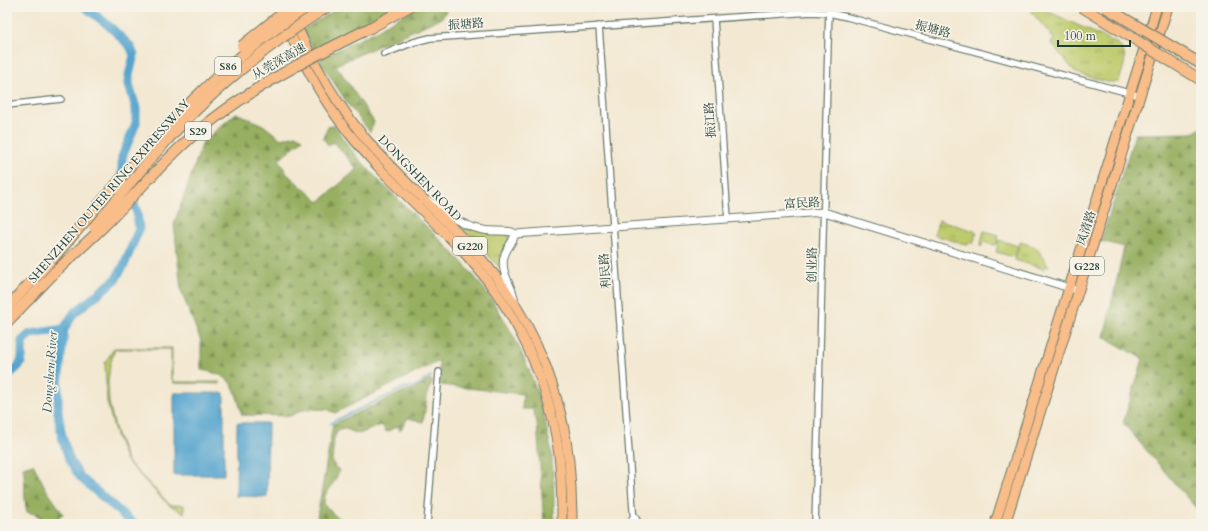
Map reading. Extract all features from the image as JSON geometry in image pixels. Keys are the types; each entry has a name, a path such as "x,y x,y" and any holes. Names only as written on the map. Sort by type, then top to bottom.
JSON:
{"highway":[{"name":"DONGSHEN ROAD","path":"278,7 299,51 339,121 365,153 393,183 468,258 493,288 514,320 536,366 551,412 560,462 562,524"},
{"name":"DONGSHEN ROAD","path":"289,7 308,50 331,93 339,104 372,147 479,256 515,304 539,350 551,380 558,404 569,460 572,524"},
{"name":"S29","path":"158,136 174,109 196,87 289,7"},
{"name":"SHENZHEN OUTER RING EXPRESSWAY","path":"7,308 60,251 180,112 228,66 267,34 307,7"},
{"name":"SHENZHEN OUTER RING EXPRESSWAY","path":"7,322 55,272 142,170 195,111 261,52 327,7"},
{"name":"从莞深高速","path":"55,272 106,224 175,152 212,120 280,74 408,7"},
{"path":"1082,7 1201,80"},
{"path":"1106,7 1201,64"},
{"name":"凤清路","path":"995,524 1157,7"},
{"name":"凤清路","path":"1005,524 1168,7"}],"street":[{"name":"振塘路","path":"384,54 414,42 430,38 829,10 847,17 1140,96"},
{"name":"创业路","path":"815,524 829,10"},
{"name":"振江路","path":"714,19 728,219"},
{"name":"利民路","path":"599,26 634,524"},
{"path":"7,105 62,99"},
{"name":"富民路","path":"420,196 430,201 454,219 466,225 485,231 512,232 515,234 824,212 1079,291"},
{"path":"515,234 506,250 503,263 505,277 514,295 515,304"},
{"path":"427,524 439,372"},
{"name":"利民路","path":"630,524 634,515"},
{"name":"利民路","path":"634,515 639,524"}],"green space":[{"path":"340,7 401,7 314,51 303,30"},
{"path":"417,7 449,7 441,18 336,65 374,122 370,132 347,103 319,59 372,33"},
{"path":"1032,7 1039,7 1118,44 1124,53 1125,58 1119,82 1107,82 1076,73 1051,43 1054,39 1031,11"},
{"path":"236,113 263,125 281,139 295,135 303,139 279,160 287,174 319,202 357,169 334,142 328,145 323,138 328,127 334,125 352,151 371,172 446,245 476,279 492,301 519,348 539,398 551,451 554,524 544,524 537,422 532,409 522,409 523,394 440,385 439,361 335,413 327,409 302,410 290,416 242,415 237,396 231,384 220,375 201,370 201,341 181,291 174,224 203,142"},
{"path":"1201,128 1201,514 1123,423 1143,359 1104,337 1124,247 1101,241 1135,134 1193,133"},
{"path":"939,220 977,232 973,244 969,242 968,245 934,235"},
{"path":"463,227 508,234 509,240 500,255 500,268"},
{"path":"984,231 999,235 997,244 994,245 983,242 981,247 980,246"},
{"path":"999,240 1018,246 1014,257 996,252"},
{"path":"1020,242 1036,247 1049,267 1045,266 1044,269 1015,260"},
{"path":"114,348 172,348 172,378 174,382 220,382 220,384 174,383 171,378 171,349 115,349 110,365 108,382 109,402 116,432 127,461 170,505 184,505 184,513 169,505 126,461 115,432 107,402 105,363"},
{"path":"430,379 433,382 428,391 423,422 408,418 400,431 398,426 386,432 382,425 359,434 343,428 337,432 334,438 332,461 335,467 340,471 325,495 324,504 333,514 347,524 316,524 333,424 407,390 415,389"},
{"path":"33,464 46,489 63,514 58,517 61,524 49,524 35,514 27,512 23,467"}],"water":[{"path":"174,393 224,393 224,475 174,475"},
{"path":"237,423 268,423 267,497 236,496"}],"waterway":[{"name":"Dongshen River","path":"85,7 107,24 130,46 134,55 129,75 129,85 136,108 136,123 122,157 122,173 125,180"},
{"name":"Dongshen River","path":"130,192 137,212 139,229 124,265 115,280 74,313 64,329 58,384 58,412 62,437 70,461 81,478 134,524"},
{"path":"7,375 19,365 22,357 22,341 30,334 64,329"},
{"path":"331,424 334,421 406,387 414,387 431,376"}]}
